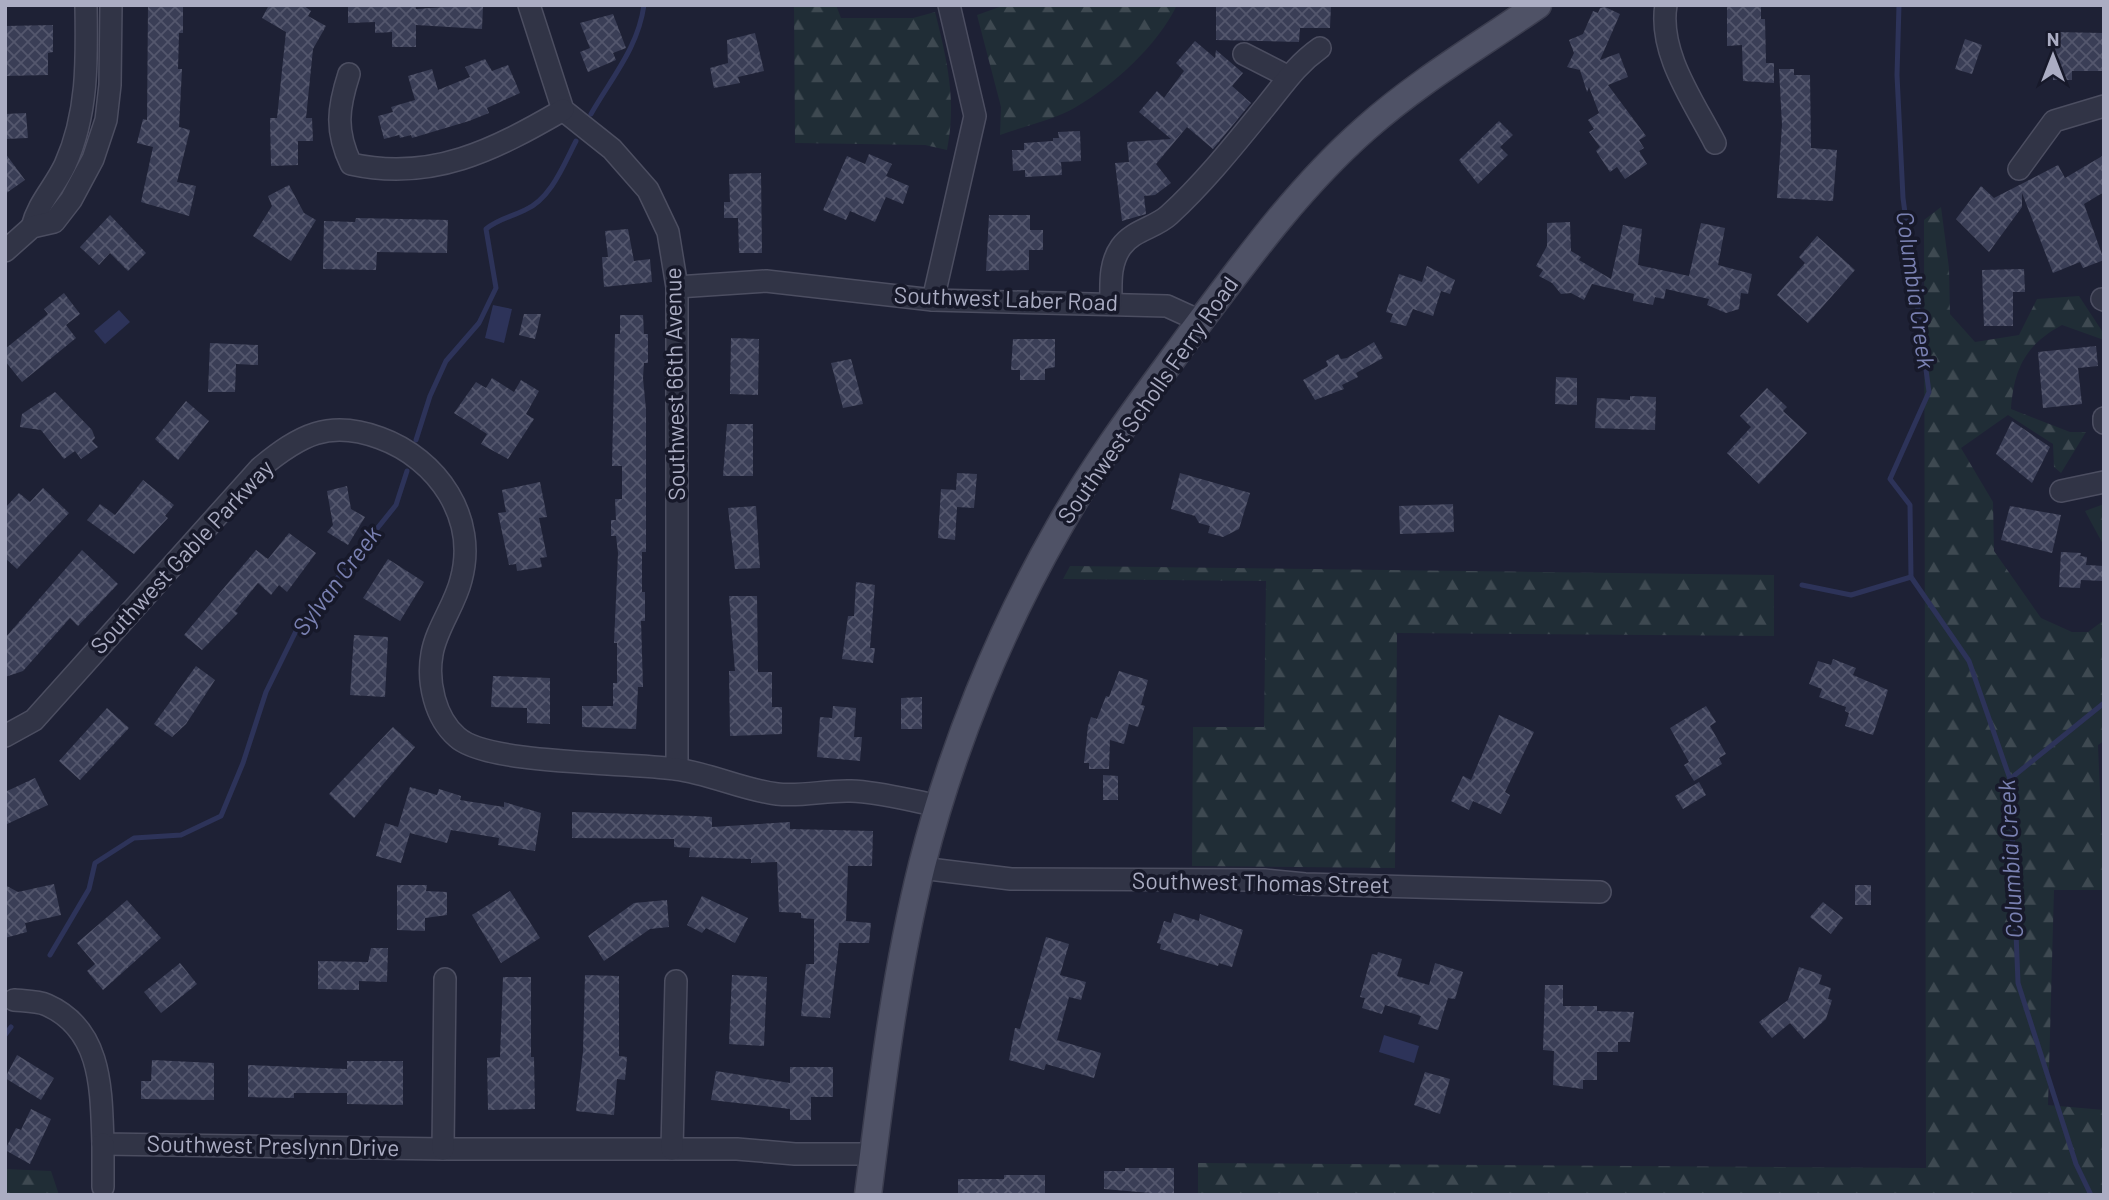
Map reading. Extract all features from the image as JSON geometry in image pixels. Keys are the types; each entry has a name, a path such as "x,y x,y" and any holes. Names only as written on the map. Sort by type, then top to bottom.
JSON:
{"main road":[{"name":"Southwest Scholls Ferry Road","path":"868,1195 888,1035 921,868 940,806 993,663 1055,533 1129,419 1200,321 1296,199 1364,130 1435,72 1538,5"}],"street":[{"path":"32,227 36,209 64,167 84,112 86,5"},
{"path":"5,251 32,227 54,222 72,200 93,159 106,120 110,85 111,5"},
{"path":"349,74 342,95 339,140 351,164 382,171 436,167 502,146 563,110 529,5"},
{"path":"933,300 975,116 949,5"},
{"path":"1666,5 1665,34 1673,59 1715,143"},
{"path":"1111,304 1111,272 1115,256 1123,243 1166,218 1198,187 1287,76 1320,48"},
{"path":"1244,54 1287,76"},
{"path":"2019,169 2054,121 2104,106"},
{"name":"Southwest 66th Avenue","path":"563,110 612,149 648,190 668,232 677,287 677,769"},
{"name":"Southwest Laber Road","path":"677,287 766,281 933,300 1167,306 1200,321"},
{"path":"2104,418 2104,424"},
{"name":"Southwest Gable Parkway","path":"5,736 34,720 260,468 305,436 330,430 349,430 384,440 426,465 440,480 456,507 463,535 464,568 432,653 431,686 438,710 457,737 487,753 677,769 778,794 852,791 940,806"},
{"path":"2061,491 2104,482"},
{"name":"Southwest Thomas Street","path":"921,868 1011,879 1264,880 1305,884 1600,892"},
{"path":"443,1149 445,979"},
{"path":"672,1149 676,981"},
{"path":"14,1000 46,1004 84,1032 101,1081 103,1187"},
{"name":"Southwest Preslynn Drive","path":"103,1144 672,1149 873,1154"}],"green space":[{"path":"794,5 836,5 841,18 913,18 935,12 947,64 951,98 947,150 925,145 795,143"},
{"path":"1005,5 1177,5 1147,49 1091,98 1067,112 1000,135 1001,107 977,15"},
{"path":"1941,207 1949,268 1950,314 1975,342 2019,335 2037,299 2079,296 2104,334 2104,340 2062,325 2030,350 2015,382 2011,409 2070,432 2086,432 2061,473 2054,467 2053,444 2008,415 1961,448 1993,502 1994,551 2041,618 2072,632 2088,632 2104,620 2104,741 2098,745 2104,890 2054,890 2048,1105 2104,1110 2104,1195 1198,1195 1198,1163 1926,1168 1924,220"},
{"path":"2104,504 2104,546 2085,511"},
{"path":"1070,566 1774,575 1774,636 1397,633 1395,868 1192,866 1193,727 1264,727 1266,581 1063,579"},
{"path":"5,1169 51,1171 59,1195 5,1195"}],"water":[{"path":"493,305 512,309 504,343 485,338"},
{"path":"119,310 130,322 105,344 94,331"},
{"path":"1384,1035 1419,1046 1414,1063 1379,1052"}],"building":[{"path":"148,5 183,5 183,33 179,33 178,69 182,69 179,127 190,130 177,182 196,186 189,216 141,202 153,147 137,143 143,119 147,120"},
{"path":"269,5 303,5 311,11 308,16 326,26 313,49 306,118 312,118 313,141 298,141 298,165 271,166 270,118 277,118 286,32 262,18"},
{"path":"348,5 416,5 416,9 472,5 483,7 482,29 416,25 416,47 392,47 392,32 375,33 375,22 348,23"},
{"path":"1216,5 1331,5 1330,28 1300,28 1299,42 1216,40"},
{"path":"1727,5 1761,5 1761,19 1765,19 1766,63 1774,63 1774,83 1743,81 1742,45 1727,46"},
{"path":"1605,7 1620,14 1600,60 1619,53 1628,77 1608,85 1646,136 1639,140 1644,148 1639,151 1647,164 1625,179 1617,167 1610,172 1596,151 1600,147 1589,132 1594,129 1588,120 1599,113 1589,87 1587,92 1580,70 1567,67 1574,53 1569,40 1583,34 1593,11 1598,13 1600,8"},
{"path":"613,14 626,48 613,53 616,60 588,72 580,52 590,48 580,23"},
{"path":"53,25 53,52 48,53 48,75 5,76 5,26"},
{"path":"2054,32 2104,33 2104,71 2072,71 2072,80 2053,80"},
{"path":"755,33 764,71 738,77 740,83 714,88 710,68 728,63 727,40"},
{"path":"1965,39 1982,45 1972,74 1955,69"},
{"path":"1195,41 1215,58 1216,50 1243,73 1232,86 1251,103 1213,149 1187,127 1156,164 1171,183 1155,195 1144,196 1146,214 1122,221 1115,163 1129,162 1127,142 1171,139 1139,112 1157,91 1164,98 1184,71 1176,63"},
{"path":"485,59 492,71 508,65 520,93 487,108 489,113 469,121 412,138 411,135 400,138 399,135 384,139 378,116 393,112 391,107 415,100 408,76 432,69 438,90 470,77 465,67"},
{"path":"1779,69 1794,69 1794,75 1810,75 1811,148 1837,150 1833,201 1777,198 1782,125"},
{"path":"26,113 28,138 5,139 5,114"},
{"path":"1499,121 1513,135 1500,147 1508,155 1478,184 1459,160"},
{"path":"1080,131 1081,161 1061,162 1062,175 1025,177 1025,170 1013,171 1012,150 1024,150 1024,143 1053,141 1053,138 1059,138 1058,132"},
{"path":"5,153 25,180 5,194"},
{"path":"869,154 892,164 886,176 909,186 903,204 886,197 875,222 850,211 846,220 823,210 847,156 865,164"},
{"path":"2104,155 2104,192 2084,204 2104,260 2083,268 2080,262 2053,273 2022,193 2022,207 1989,252 1956,219 1981,186 1994,198 2058,165 2065,178"},
{"path":"761,173 762,253 739,253 738,218 724,218 724,202 730,202 729,174"},
{"path":"289,185 304,213 316,220 291,261 253,236 272,206 268,196"},
{"path":"110,215 146,253 128,271 110,253 99,265 80,247"},
{"path":"989,215 1030,215 1030,230 1043,230 1043,250 1029,250 1029,270 986,271"},
{"path":"356,218 448,220 447,253 377,252 376,270 323,269 324,221 355,222"},
{"path":"1570,222 1571,251 1581,257 1579,260 1611,279 1623,225 1642,229 1638,265 1689,276 1701,223 1725,228 1718,265 1752,274 1748,294 1741,293 1739,309 1726,313 1707,305 1709,299 1666,289 1664,299 1655,297 1653,305 1633,301 1634,294 1592,284 1584,300 1571,293 1561,294 1552,283 1539,276 1543,270 1536,266 1547,246 1547,223"},
{"path":"628,229 634,261 650,259 652,282 604,287 602,257 608,257 605,231"},
{"path":"1817,236 1855,270 1808,323 1777,295 1805,263 1799,257"},
{"path":"1427,266 1455,280 1450,294 1441,291 1433,316 1413,309 1406,326 1390,322 1393,314 1386,312 1399,274 1422,282"},
{"path":"2024,269 2025,292 2013,292 2013,326 1984,326 1982,270"},
{"path":"64,293 80,314 66,325 76,338 22,382 5,361 5,349 48,314 44,309"},
{"path":"524,314 541,314 535,339 519,335"},
{"path":"620,315 643,315 644,334 648,334 648,363 644,363 643,378 646,410 646,552 642,552 642,592 645,592 645,621 641,621 643,687 638,687 636,729 582,727 582,706 613,706 613,683 617,683 617,643 614,643 618,553 616,536 611,536 611,520 616,520 615,499 622,499 622,466 612,466 615,334 620,334"},
{"path":"731,338 759,339 758,395 730,394"},
{"path":"1013,339 1055,339 1055,367 1045,369 1045,380 1020,380 1020,370 1011,370"},
{"path":"1374,342 1383,358 1356,373 1358,377 1342,385 1344,389 1315,400 1303,380 1328,366 1326,361 1338,354 1341,359 1347,358"},
{"path":"210,343 258,345 258,365 236,364 235,392 208,392"},
{"path":"2096,346 2098,366 2078,368 2082,404 2043,408 2038,352"},
{"path":"851,359 863,404 843,408 831,363"},
{"path":"1556,377 1577,378 1577,405 1555,404"},
{"path":"492,378 514,392 521,380 539,391 526,414 534,419 508,459 481,444 487,434 454,413 476,382 486,388"},
{"path":"1767,388 1787,407 1783,411 1807,433 1759,484 1727,453 1751,427 1740,416"},
{"path":"55,392 92,430 95,438 92,441 98,447 81,459 75,451 64,459 41,430 20,427 22,414"},
{"path":"1630,396 1656,397 1655,430 1595,428 1597,398 1630,400"},
{"path":"186,401 209,421 178,460 155,439"},
{"path":"2012,421 2050,447 2032,483 1996,454"},
{"path":"727,424 753,424 753,476 723,476"},
{"path":"957,473 977,474 974,508 957,507 955,540 938,538 941,489 956,490"},
{"path":"1180,473 1250,493 1239,529 1223,537 1208,533 1210,526 1199,523 1195,516 1171,509"},
{"path":"143,480 174,505 165,516 168,518 134,554 87,520 100,504 115,515"},
{"path":"540,482 547,517 539,518 547,557 540,558 542,567 517,571 516,564 509,565 498,513 506,512 502,490"},
{"path":"347,486 351,509 365,517 348,545 327,532 333,525 327,491"},
{"path":"43,488 69,513 17,569 5,558 5,508 19,493 30,502"},
{"path":"1453,504 1454,532 1400,534 1399,506"},
{"path":"756,506 760,568 735,569 728,508"},
{"path":"2010,506 2061,515 2052,553 2001,540"},
{"path":"289,533 316,553 287,592 279,585 271,595 258,583 235,611 238,613 202,650 184,635 256,550 268,559"},
{"path":"82,550 118,584 78,626 70,618 23,671 5,677 5,638"},
{"path":"2061,552 2081,553 2080,556 2087,557 2086,565 2104,566 2104,581 2081,580 2080,588 2059,587"},
{"path":"388,559 424,582 400,621 363,598"},
{"path":"856,582 875,585 870,648 875,648 873,663 842,659 848,616 854,616"},
{"path":"729,596 757,596 758,672 772,672 772,707 782,707 782,734 730,736 729,671 735,671"},
{"path":"354,635 388,637 385,697 350,695"},
{"path":"1833,659 1856,668 1853,675 1888,690 1873,735 1845,726 1849,713 1845,711 1846,707 1819,697 1822,689 1809,684 1818,661 1831,665"},
{"path":"196,666 215,680 186,724 172,737 154,724"},
{"path":"1119,671 1148,680 1141,705 1145,706 1138,727 1129,724 1124,744 1110,740 1109,769 1089,769 1089,763 1084,763 1088,726 1091,717 1097,719"},
{"path":"493,676 550,678 550,724 527,723 527,708 491,707"},
{"path":"922,697 922,729 901,729 901,698"},
{"path":"833,706 856,708 854,737 862,737 860,761 817,757 820,717 832,718"},
{"path":"1706,706 1716,722 1710,726 1726,754 1719,758 1722,764 1694,781 1684,765 1689,762 1670,728"},
{"path":"107,708 129,728 80,780 59,761"},
{"path":"1499,715 1534,732 1505,792 1510,795 1501,814 1473,801 1469,810 1451,801 1463,776 1471,780"},
{"path":"393,727 415,747 354,818 329,794"},
{"path":"1103,775 1118,776 1118,800 1103,800"},
{"path":"35,778 48,805 5,825 5,792"},
{"path":"1699,782 1706,795 1683,809 1675,796"},
{"path":"410,787 437,795 439,789 461,796 460,800 504,807 504,802 541,813 535,851 498,845 499,838 451,830 447,843 410,833 401,863 376,856 385,823 398,827"},
{"path":"572,812 712,817 712,827 790,822 790,829 873,831 872,866 848,866 846,921 871,923 869,943 839,943 830,1018 801,1016 806,964 814,964 814,919 801,918 801,913 779,912 777,862 751,863 751,859 689,857 690,848 674,847 674,839 572,838"},
{"path":"54,884 61,915 25,923 27,932 5,938 5,885 18,892"},
{"path":"397,885 427,885 426,891 447,892 447,915 425,918 425,931 397,930"},
{"path":"1855,885 1871,885 1871,905 1855,905"},
{"path":"510,891 540,938 501,963 472,915"},
{"path":"702,896 748,918 735,943 706,928 702,933 687,925"},
{"path":"127,900 161,938 103,990 87,971 95,964 77,943"},
{"path":"667,900 669,927 650,929 604,961 588,936 634,903"},
{"path":"1823,902 1843,918 1831,934 1810,917"},
{"path":"1174,913 1199,921 1200,914 1243,930 1232,967 1219,963 1218,966 1160,949 1161,944 1157,943 1164,921 1171,923"},
{"path":"1046,937 1069,944 1060,975 1086,982 1081,1000 1069,997 1057,1040 1101,1053 1094,1078 1046,1064 1044,1070 1009,1060 1015,1028 1020,1029"},
{"path":"371,948 388,948 387,982 359,981 359,990 318,989 318,961 368,962"},
{"path":"1378,952 1402,959 1397,976 1429,985 1435,963 1463,972 1455,999 1448,998 1438,1030 1418,1024 1421,1016 1385,1005 1382,1014 1362,1008 1365,998 1360,997 1372,954 1377,955"},
{"path":"180,963 197,984 161,1013 144,992"},
{"path":"1799,967 1822,975 1819,984 1831,988 1828,999 1832,1000 1826,1019 1804,1039 1790,1023 1772,1038 1759,1022 1788,1000"},
{"path":"585,975 619,976 619,1056 627,1057 625,1080 617,1079 614,1115 576,1111 583,1052"},
{"path":"732,975 767,977 764,1046 729,1044"},
{"path":"503,977 531,977 531,1057 534,1057 535,1109 488,1110 487,1058 500,1057"},
{"path":"1545,985 1563,985 1563,1006 1597,1006 1597,1011 1634,1012 1630,1042 1618,1042 1618,1052 1597,1052 1597,1080 1583,1080 1583,1089 1553,1085 1554,1051 1543,1050"},
{"path":"17,1055 54,1078 41,1100 5,1078"},
{"path":"152,1060 214,1063 214,1100 141,1099 141,1081 151,1081"},
{"path":"347,1061 403,1061 403,1105 347,1104 347,1093 294,1093 294,1098 248,1097 248,1065 347,1069"},
{"path":"790,1067 833,1067 833,1097 811,1097 811,1120 790,1120 790,1109 711,1100 716,1071 790,1083"},
{"path":"1425,1072 1450,1079 1440,1114 1414,1105"},
{"path":"31,1109 51,1119 30,1164 5,1150 16,1128 21,1130"},
{"path":"1125,1168 1174,1168 1174,1195 1104,1189 1104,1171 1125,1171"},
{"path":"1004,1175 1045,1175 1045,1195 958,1195 958,1179 1004,1179"}],"waterway":[{"name":"Sylvan Creek","path":"591,114 630,49 644,5"},
{"name":"Columbia Creek","path":"1899,5 1897,75 1903,198 1929,392 1890,479 1910,505 1911,577 1969,661 2010,779 2018,983 2076,1164 2091,1195"},
{"name":"Sylvan Creek","path":"416,440 430,396 446,361 479,323 496,288 486,229 525,210 542,198 556,180 576,141"},
{"path":"50,955 89,889 95,863 134,838 181,835 221,816 243,763 266,692 298,627 396,505 407,471"},
{"path":"1802,585 1851,595 1911,577"},
{"path":"2010,779 2104,703"},
{"name":"Sylvan Creek","path":"5,1035 11,1027"}]}
